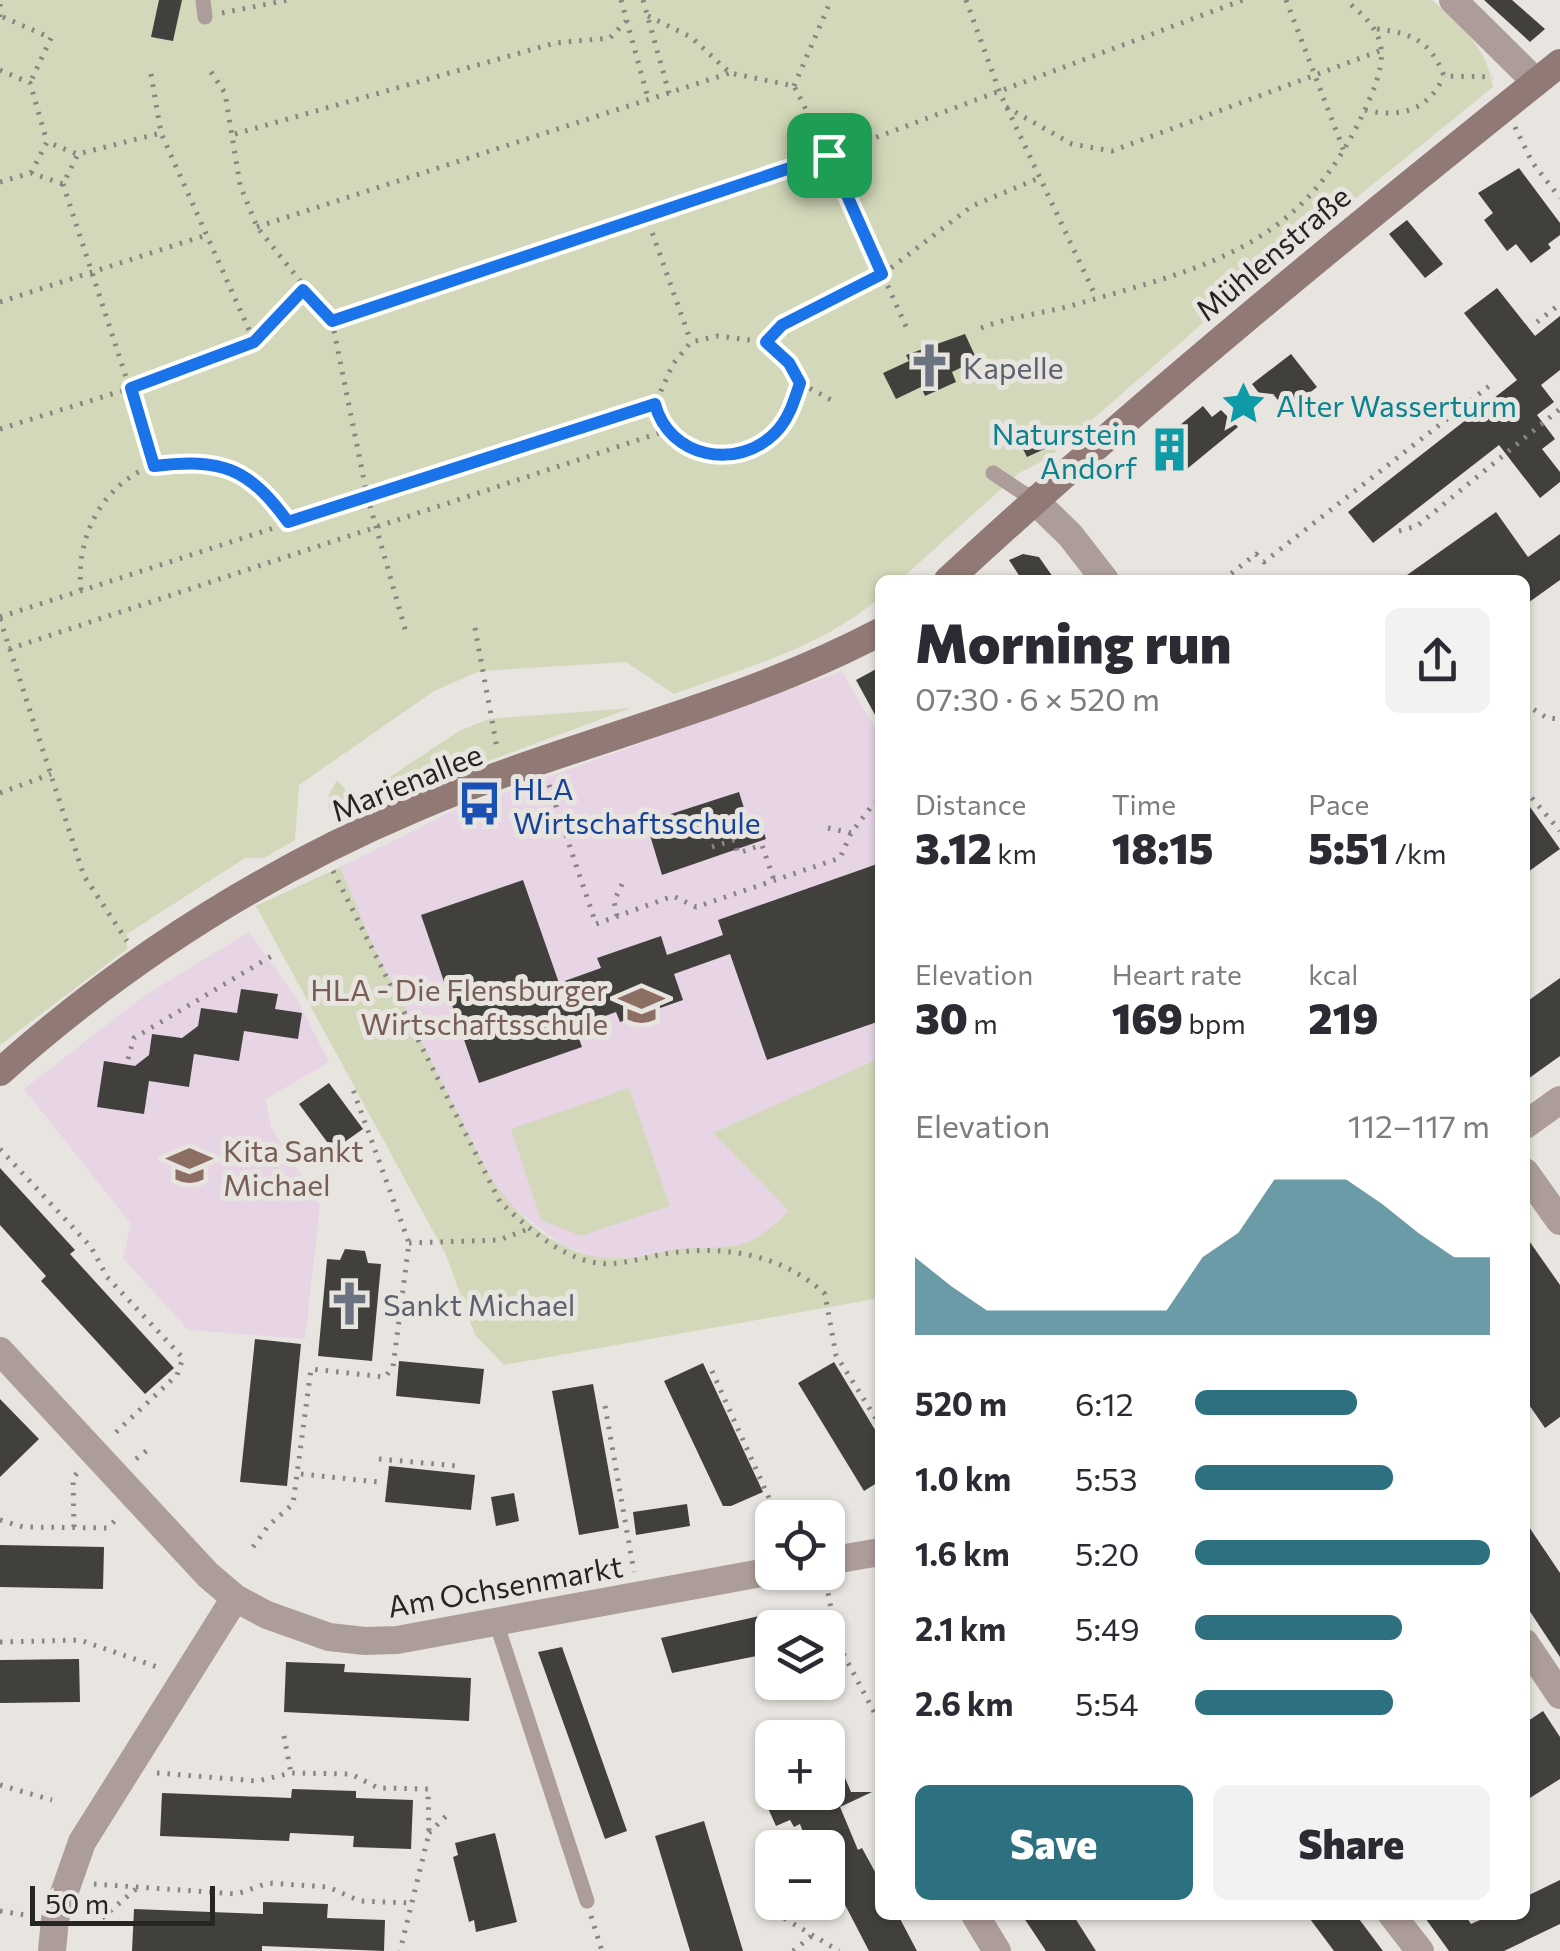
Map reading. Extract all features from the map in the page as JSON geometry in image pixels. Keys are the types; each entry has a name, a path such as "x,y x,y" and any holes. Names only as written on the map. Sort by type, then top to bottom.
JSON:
{"main road":[{"name":"Mühlenstraße","path":"1034,500 1333,243 1560,63"},
{"path":"953,575 1034,500"},
{"name":"Marienallee","path":"0,1072 58,1020 140,960 323,850 416,808 814,666 875,635"}],"street":[{"path":"1453,0 1536,82"},
{"path":"1034,500 1070,535 1101,575"},
{"path":"1530,1121 1560,1100"},
{"path":"1530,1179 1560,1220"},
{"name":"Am Ochsenmarkt","path":"0,1351 136,1501 235,1598 298,1627 365,1641 496,1622 755,1574"},
{"path":"845,1558 875,1553"},
{"path":"52,1951 67,1882 82,1842 235,1598"},
{"path":"1530,1650 1560,1695"},
{"path":"979,1920 997,1951"},
{"path":"1396,1920 1420,1951"}],"lane":[{"path":"994,473 1034,500"},
{"path":"496,1622 587,1901"}],"path":[{"path":"204,8 288,0"},
{"path":"620,0 649,99"},
{"path":"644,0 669,93"},
{"path":"794,86 804,71 831,0"},
{"path":"966,0 1006,107 1096,297"},
{"path":"332,321 829,155 1244,0"},
{"path":"1286,0 1344,152"},
{"path":"1345,0 1377,29 1421,39 1435,52 1444,76 1435,95 1416,109 1391,116 1365,110"},
{"path":"0,4 2,20 50,38 30,83 47,142 31,173"},
{"path":"648,16 691,37 730,73"},
{"path":"235,134 555,42 610,38 626,21"},
{"path":"981,328 1020,313 1096,297 1234,254 1292,218 1344,152 1365,110 1379,73 1382,50 1377,29"},
{"path":"1006,107 1072,144 1112,150 1382,50"},
{"path":"0,70 30,83"},
{"path":"211,72 225,93 235,134 240,185 257,227 303,290 332,321 367,496 408,636"},
{"path":"257,227 730,73 794,86"},
{"path":"151,74 161,133 254,342"},
{"path":"1444,76 1536,82"},
{"path":"794,86 908,331"},
{"path":"1504,107 1532,162 1560,198"},
{"path":"47,142 78,154 161,133"},
{"path":"78,154 63,184 154,466"},
{"path":"0,182 31,173 63,184"},
{"path":"766,342 782,325 882,274 983,200 1040,178"},
{"path":"647,218 691,342"},
{"path":"0,302 206,234"},
{"path":"0,429 131,388 254,342 303,290"},
{"path":"1537,322 1560,304"},
{"path":"800,383 782,425 748,451 725,456 697,452 665,431 655,404 667,376 691,342 718,336 766,342 789,363 800,383 835,402"},
{"path":"1229,575 1256,554 1264,562 1308,532 1493,383"},
{"path":"140,960 84,876 2,634 0,618 655,404"},
{"path":"1399,532 1417,526 1560,409"},
{"path":"10,649 665,431"},
{"path":"81,590 78,562 88,522 109,494 132,475 154,466 214,463 242,474 264,490 288,522"},
{"path":"475,628 484,692 507,774"},
{"path":"1530,707 1547,718 1560,719"},
{"path":"541,762 596,924 673,896 696,907 840,858 852,833 875,802"},
{"path":"0,794 50,774"},
{"path":"1530,796 1560,831"},
{"path":"828,828 852,833"},
{"path":"712,847 734,840 738,853 762,845 774,880"},
{"path":"323,850 500,1202 528,1228 560,1248 597,1263 706,1250 784,1262 825,1294 836,1355 875,1417"},
{"path":"618,916 614,901 623,882"},
{"path":"128,1060 134,1038 274,954"},
{"path":"254,1547 268,1526 294,1504 311,1369 385,1377 393,1367 409,1244 352,1087"},
{"path":"0,1148 91,1247 107,1277 182,1358 177,1375 73,1478 74,1527"},
{"path":"409,1244 499,1240 528,1228"},
{"path":"712,1371 770,1500"},
{"path":"605,1406 638,1595"},
{"path":"379,1458 458,1466"},
{"path":"300,1474 378,1482"},
{"path":"0,1520 23,1527 107,1528 136,1501"},
{"path":"828,1590 838,1644 875,1714"},
{"path":"0,1642 80,1640 185,1676"},
{"path":"284,1736 292,1773"},
{"path":"133,1760 156,1773 258,1782 292,1773 352,1774 378,1788 428,1788 429,1833 400,1951"},
{"path":"0,1785 52,1800"},
{"path":"429,1833 448,1814"},
{"path":"67,1882 238,1894 268,1883 328,1887 360,1902 411,1903"},
{"path":"102,1918 138,1887"},
{"path":"587,1901 602,1951"},
{"path":"788,1920 839,1951"},
{"path":"793,1951 814,1934"}],"shaded area":[{"name":"HLA - Die Flensburger Wirtschaftsschule","path":"842,671 875,728 875,1060 714,1133 790,1211 746,1247 598,1258 562,1245 507,1203 376,952 340,867 448,813"},
{"name":"Kita Sankt Michael","path":"249,932 297,999 329,1062 266,1099 271,1127 320,1205 305,1339 188,1330 123,1258 131,1224 24,1089 144,996"}],"green space":[{"path":"0,0 1432,0 1479,49 1493,87 1218,310 1047,459 1019,473 906,575 875,575 875,601 857,615 782,655 674,694 626,662 480,671 434,691 299,785 295,840 264,858 245,858 127,934 127,949 0,1045"},
{"path":"631,708 335,818 329,808 329,795 337,780 355,800 459,731 489,719"},
{"path":"340,867 376,952 489,1174 530,1223 564,1246 584,1254 633,1257 739,1245 761,1235 789,1211 713,1133 875,1060 875,1299 504,1365 475,1335 446,1255 256,906"},
{"path":"629,1088 670,1206 581,1236 541,1220 511,1129"}],"building":[{"path":"159,0 182,0 173,41 151,37"},
{"path":"1484,0 1512,0 1545,29 1530,42"},
{"path":"1519,168 1560,223 1560,235 1548,244 1551,248 1531,263 1516,244 1507,251 1484,220 1493,213 1478,193"},
{"path":"1407,220 1443,264 1425,278 1389,234"},
{"path":"1497,288 1535,336 1560,316 1560,370 1541,385 1554,402 1537,415 1555,439 1542,449 1560,472 1560,482 1540,498 1499,445 1373,543 1348,512 1517,380 1464,313"},
{"name":"Kapelle","path":"965,334 977,360 952,372 956,382 925,396 921,387 896,399 883,373 909,361 906,355"},
{"path":"1291,354 1317,387 1286,411 1274,395 1265,401 1252,384"},
{"path":"1203,406 1212,417 1221,410 1238,427 1182,473 1156,445"},
{"path":"1041,426 1051,446 1027,457 1017,437"},
{"path":"1496,512 1528,557 1560,534 1560,580 1530,601 1530,575 1407,575"},
{"path":"1023,554 1039,557 1052,575 1019,575 1009,560"},
{"path":"875,670 875,715 856,680"},
{"path":"739,792 748,821 759,818 766,839 662,875 646,822"},
{"path":"1530,807 1560,849 1530,870"},
{"path":"875,865 875,1023 767,1060 730,954 674,974 683,1000 620,1022 616,1012 575,1027 582,1047 479,1083 421,915 523,880 559,983 601,968 597,958 661,936 667,955 723,935 718,920"},
{"path":"1560,978 1560,1056 1530,1077 1530,999"},
{"path":"241,989 278,994 275,1009 302,1013 298,1039 244,1031 239,1061 194,1054 189,1087 149,1081 144,1114 97,1107 104,1061 135,1066 149,1055 152,1034 182,1038 198,1026 201,1008 237,1013"},
{"path":"329,1083 363,1129 333,1150 299,1104"},
{"path":"0,1168 75,1250 70,1254 174,1368 145,1394 41,1281 46,1276 0,1225"},
{"path":"1530,1242 1560,1285 1560,1417 1545,1428 1530,1406"},
{"name":"Sankt Michael","path":"345,1249 365,1251 368,1263 381,1264 372,1361 318,1356 327,1259 340,1260"},
{"path":"255,1339 301,1344 287,1486 240,1482"},
{"path":"399,1361 484,1369 480,1404 396,1396"},
{"path":"834,1362 875,1430 875,1484 864,1491 798,1383"},
{"path":"703,1363 763,1492 731,1506 723,1506 664,1381"},
{"path":"593,1384 619,1528 579,1535 552,1391"},
{"path":"0,1399 39,1439 0,1477"},
{"path":"389,1466 475,1475 471,1510 385,1502"},
{"path":"514,1493 519,1521 496,1526 491,1497"},
{"path":"687,1504 690,1526 636,1535 633,1512"},
{"path":"1530,1528 1560,1573 1560,1657 1530,1612"},
{"path":"0,1545 104,1547 103,1589 0,1587"},
{"path":"755,1617 755,1656 672,1673 661,1638"},
{"path":"562,1647 627,1831 605,1839 538,1652"},
{"path":"79,1659 80,1702 0,1703 0,1660"},
{"path":"286,1662 345,1664 344,1672 471,1678 469,1721 284,1712"},
{"path":"1543,1711 1560,1737 1560,1779 1530,1798 1530,1720"},
{"path":"845,1778 851,1792 872,1792 845,1805"},
{"path":"292,1789 356,1791 356,1798 413,1800 411,1849 353,1847 354,1836 290,1833 289,1841 160,1836 162,1793 291,1798"},
{"path":"769,1810 841,1810 858,1850 862,1848 875,1872 875,1920 901,1920 917,1951 869,1951 845,1905 845,1830 802,1830 800,1824 794,1827 790,1820 776,1826"},
{"path":"704,1821 743,1951 690,1951 655,1836"},
{"path":"495,1833 517,1922 476,1932 474,1920 469,1922 453,1857 458,1855 455,1843"},
{"path":"1560,1880 1560,1924 1504,1951 1449,1951 1427,1920 1468,1920 1471,1924 1480,1920 1530,1920 1530,1895"},
{"path":"263,1902 328,1904 327,1918 385,1920 384,1951 262,1946 262,1951 132,1951 134,1909 263,1914"},
{"path":"1025,1920 1076,1920 1096,1951 1046,1951"},
{"path":"1311,1920 1360,1920 1383,1951 1334,1951"}],"place":[{"name":"Kapelle","path":"930,366"},
{"name":"Alter Wasserturm","path":"1243,404"},
{"name":"Naturstein Andorf","path":"1170,449"},
{"name":"HLA Wirtschaftsschule","path":"480,804"},
{"name":"HLA - Die Flensburger Wirtschaftsschule","path":"641,1005"},
{"name":"Kita Sankt Michael","path":"190,1166"},
{"name":"Sankt Michael","path":"350,1303"}],"route":[{"path":"829,155 882,274 782,325 766,342 789,363 800,383 789,415 774,434 748,451 725,456 697,452 678,443 665,431 655,404 288,522 264,490 242,474 214,463 154,466 131,388 254,342 303,290 332,321 829,155"}]}
